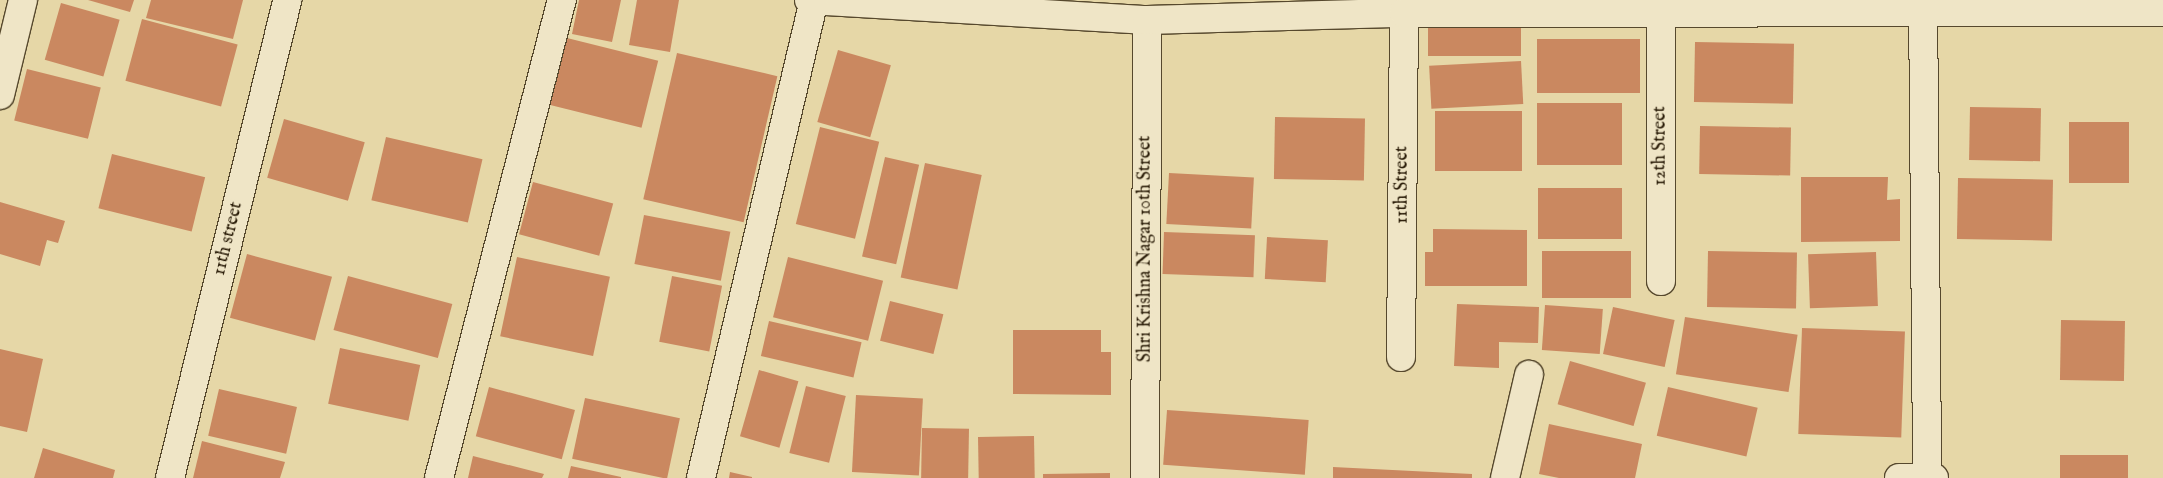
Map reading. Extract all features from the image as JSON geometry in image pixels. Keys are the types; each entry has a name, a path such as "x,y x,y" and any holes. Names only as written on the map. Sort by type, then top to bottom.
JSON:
{"street":[{"path":"0,95 23,0"},
{"name":"11th street","path":"170,478 287,0"},
{"path":"439,478 562,0"},
{"path":"701,478 813,0 1097,9 1147,20 1404,6 1923,6 2163,12"},
{"name":"11th Street","path":"1401,357 1404,6"},
{"name":"12th Street","path":"1661,6 1661,281"},
{"path":"1899,478 1930,477 1923,6"},
{"name":"Shri Krishna Nagar 10th Street","path":"1145,478 1147,20"},
{"path":"1505,478 1529,375"}],"building":[{"path":"88,0 134,0 130,12"},
{"path":"151,0 243,0 233,39 146,18"},
{"path":"579,0 621,0 612,42 572,34"},
{"path":"637,0 679,0 670,52 629,45"},
{"path":"61,3 120,20 103,77 45,60"},
{"path":"142,19 238,45 221,106 125,81"},
{"path":"1428,26 1521,26 1521,56 1428,56"},
{"path":"567,38 658,61 642,128 550,105"},
{"path":"1537,39 1640,39 1640,93 1537,93"},
{"path":"1695,42 1794,44 1793,104 1694,102"},
{"path":"838,50 891,65 870,137 817,122"},
{"path":"677,53 777,76 744,222 643,199"},
{"path":"1521,61 1523,104 1431,109 1429,66"},
{"path":"27,69 101,87 88,139 14,120"},
{"path":"1537,103 1622,103 1622,165 1537,165"},
{"path":"1970,107 2041,108 2040,161 1969,160"},
{"path":"1435,111 1522,111 1522,171 1435,171"},
{"path":"1275,117 1365,119 1364,181 1274,179"},
{"path":"284,119 365,142 348,201 267,178"},
{"path":"2069,122 2129,122 2129,183 2069,183"},
{"path":"1700,126 1791,128 1790,176 1699,174"},
{"path":"820,127 879,142 855,239 796,224"},
{"path":"386,137 482,159 468,223 371,200"},
{"path":"112,154 205,177 192,232 98,208"},
{"path":"885,157 919,165 896,264 862,256"},
{"path":"925,163 982,175 957,290 901,277"},
{"path":"1169,173 1254,177 1251,228 1166,224"},
{"path":"1801,177 1888,177 1887,200 1900,199 1900,241 1801,242"},
{"path":"1958,178 2053,180 2052,241 1957,239"},
{"path":"533,182 613,203 599,256 519,234"},
{"path":"1538,188 1622,188 1622,239 1538,239"},
{"path":"0,202 65,221 58,243 47,240 40,266 0,254"},
{"path":"644,215 730,232 721,281 634,264"},
{"path":"1433,229 1527,230 1527,286 1425,286 1425,252 1433,252"},
{"path":"1164,232 1255,235 1253,277 1163,274"},
{"path":"1267,237 1328,240 1326,282 1265,279"},
{"path":"1542,251 1631,251 1631,298 1542,298"},
{"path":"1708,251 1797,253 1796,309 1707,307"},
{"path":"1876,252 1878,306 1810,308 1808,254"},
{"path":"247,254 332,277 315,341 230,318"},
{"path":"517,257 610,277 593,356 500,336"},
{"path":"788,257 883,281 868,341 773,317"},
{"path":"348,276 452,304 438,358 334,330"},
{"path":"672,276 722,286 709,352 659,342"},
{"path":"890,301 943,314 933,354 880,341"},
{"path":"1457,304 1539,307 1538,343 1499,342 1499,368 1454,366"},
{"path":"1545,305 1603,309 1600,354 1542,350"},
{"path":"1613,307 1675,320 1665,367 1603,354"},
{"path":"1685,317 1798,335 1789,392 1676,374"},
{"path":"2061,320 2125,321 2124,381 2060,380"},
{"path":"769,321 862,342 853,377 761,356"},
{"path":"1802,328 1905,332 1901,438 1798,434"},
{"path":"1013,330 1101,330 1101,352 1111,352 1111,395 1013,394"},
{"path":"340,348 420,365 408,421 328,404"},
{"path":"0,349 43,359 27,432 0,426"},
{"path":"1570,361 1646,383 1634,426 1558,404"},
{"path":"759,370 798,381 779,448 740,436"},
{"path":"806,386 846,396 829,463 789,453"},
{"path":"489,387 575,410 562,459 476,436"},
{"path":"1668,387 1758,408 1746,456 1657,436"},
{"path":"219,389 297,407 286,454 208,436"},
{"path":"856,395 923,399 919,475 852,472"},
{"path":"585,398 680,418 667,478 572,459"},
{"path":"1167,410 1309,420 1305,475 1163,465"},
{"path":"1549,424 1642,444 1635,478 1559,478 1539,474"},
{"path":"922,428 969,429 968,478 921,478"},
{"path":"1034,436 1035,478 979,478 978,437"},
{"path":"202,441 285,462 280,478 193,478"},
{"path":"43,448 115,470 113,478 34,478"},
{"path":"2060,455 2128,455 2128,478 2060,478"},
{"path":"473,456 544,474 542,478 468,478"},
{"path":"571,466 621,477 621,478 568,478"},
{"path":"1333,467 1472,474 1472,478 1333,478"},
{"path":"730,472 752,477 752,478 729,478"},
{"path":"1110,473 1110,478 1043,478 1043,474"}]}
